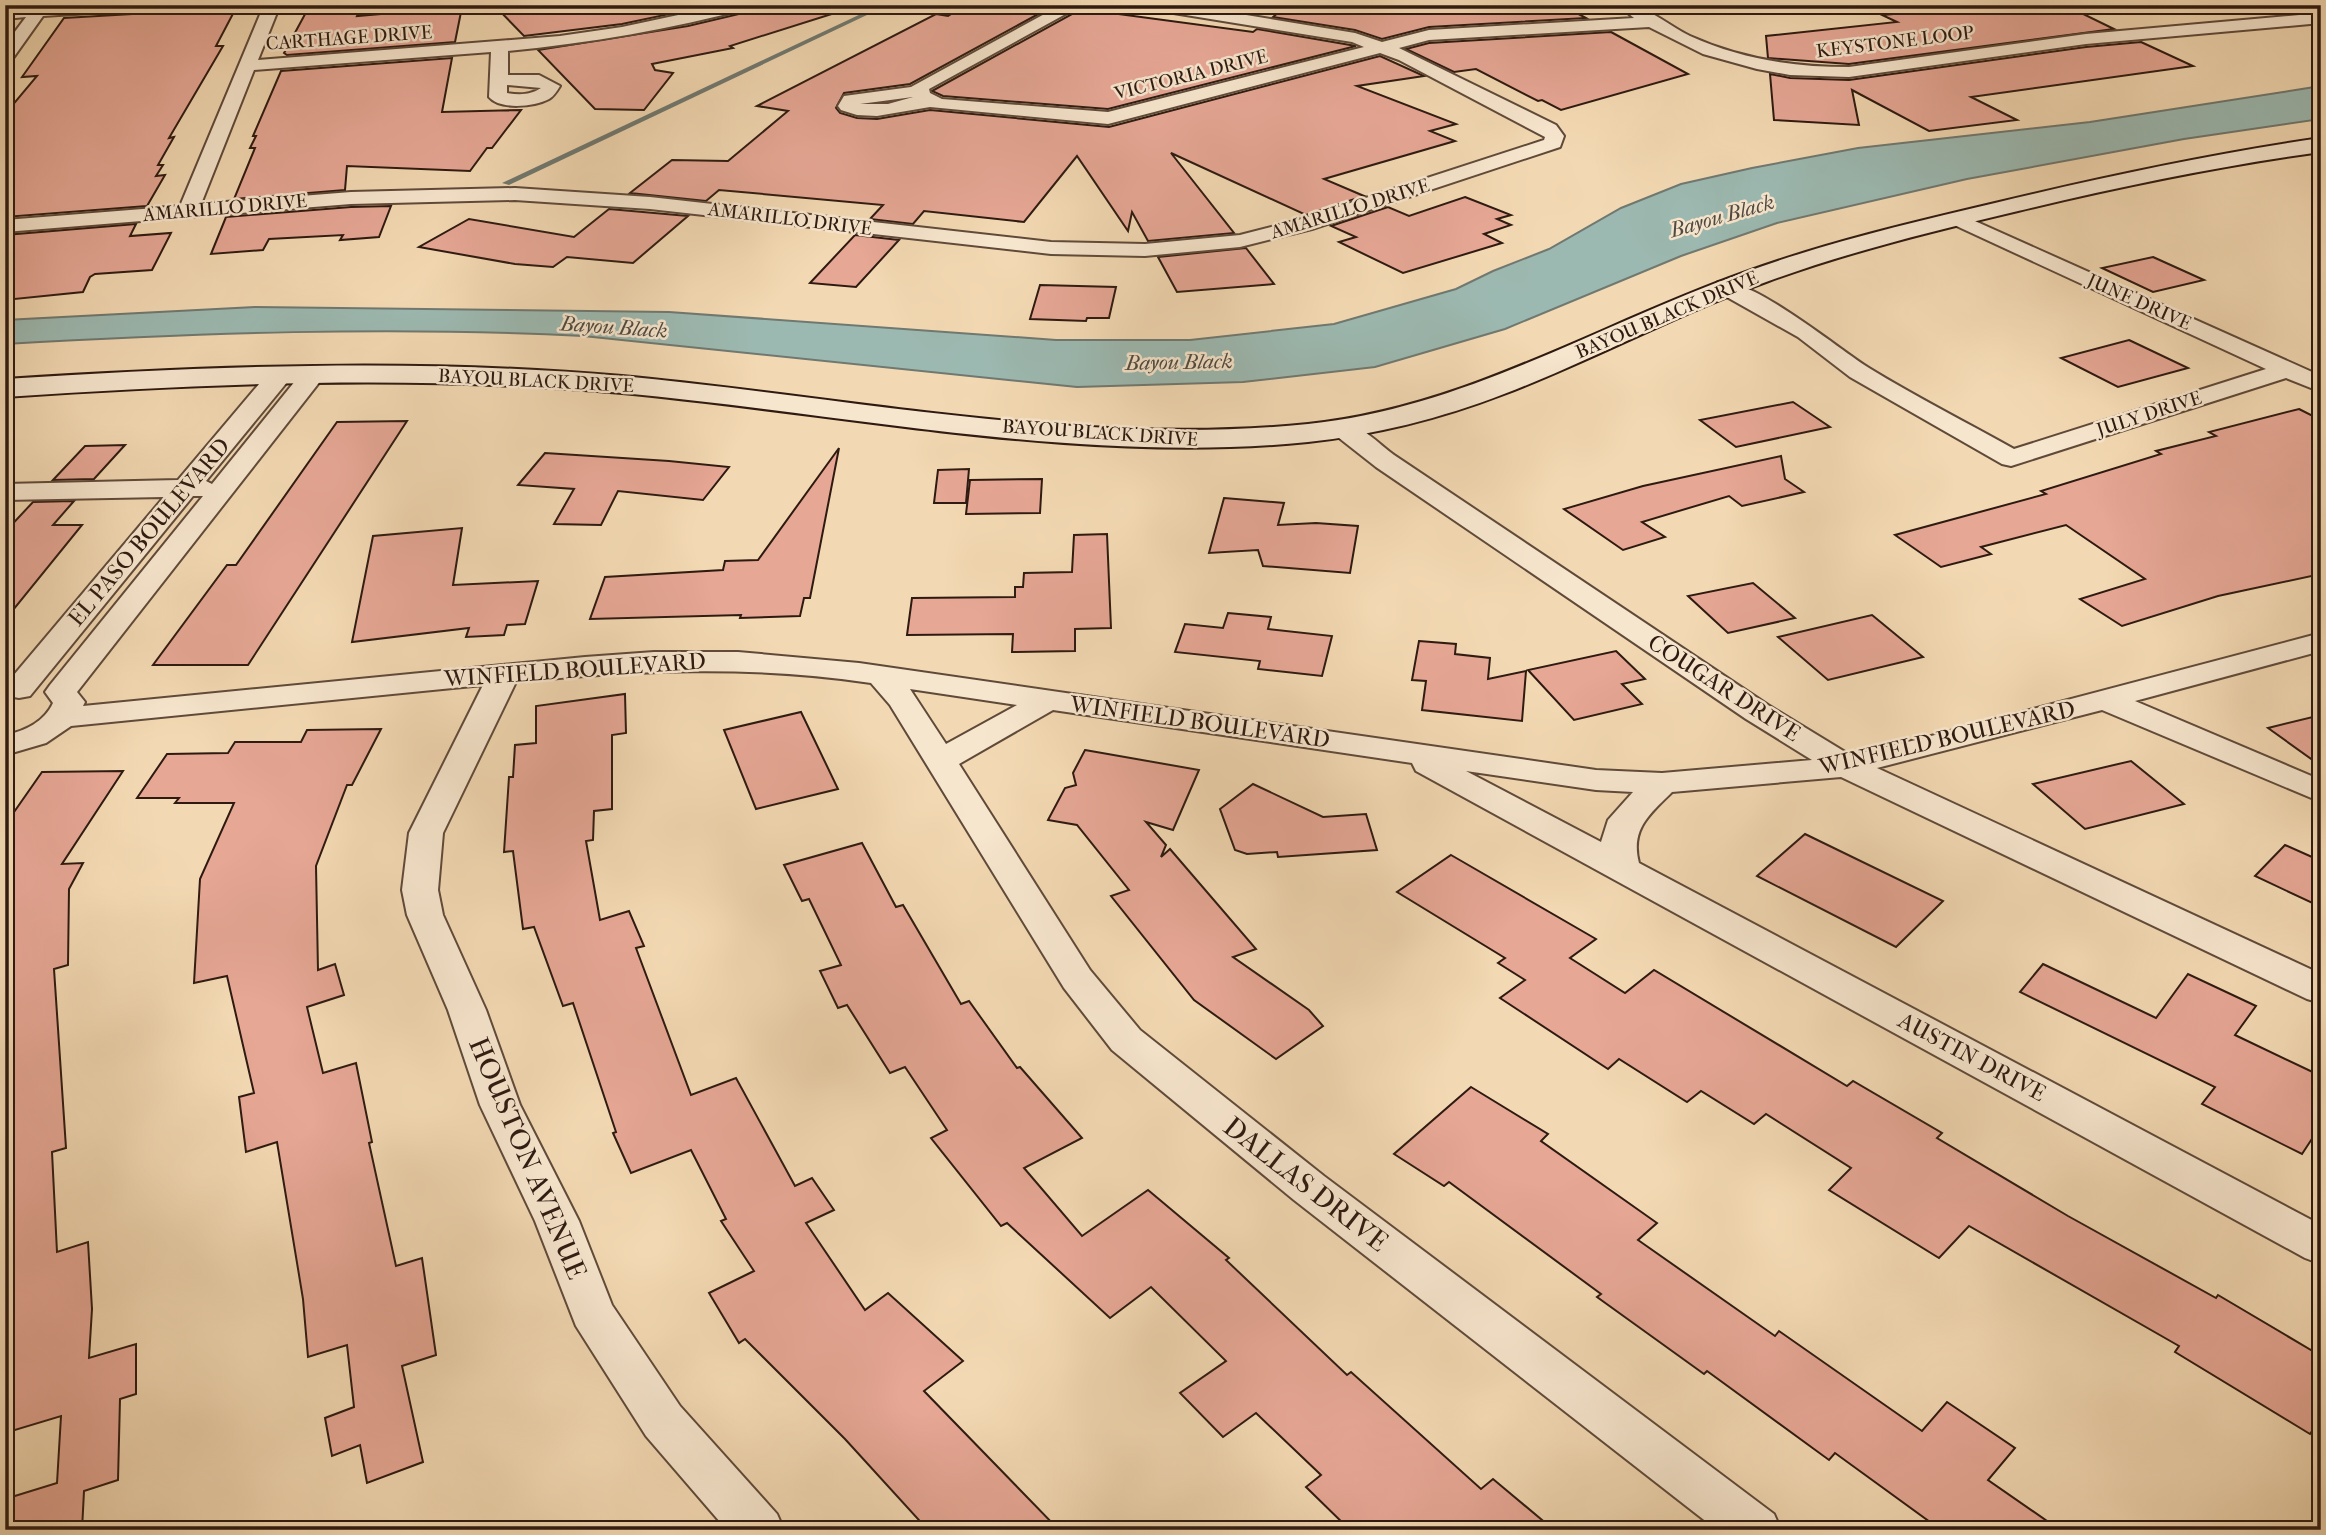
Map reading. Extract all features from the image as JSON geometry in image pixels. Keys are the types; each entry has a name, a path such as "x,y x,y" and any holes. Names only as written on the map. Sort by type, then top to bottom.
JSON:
{"main road":[{"name":"BAYOU BLACK DRIVE","path":"5,388 119,380 313,375 459,375 575,381 731,396 1074,435 1154,441 1249,440 1343,429 1400,417 1488,391 1726,287 1871,240 2141,175 2321,145"}],"street":[{"path":"5,14 41,8 138,5"},
{"path":"188,211 272,5"},
{"name":"CARTHAGE DRIVE","path":"246,66 500,48 586,39 655,27 745,5"},
{"name":"VICTORIA DRIVE","path":"1074,5 920,87 925,96 1108,118 1429,35 1651,22"},
{"path":"1155,5 1325,31 1382,47"},
{"path":"1238,17 1256,5"},
{"name":"KEYSTONE LOOP","path":"1624,5 1651,22 1736,60 1760,67 1820,73 1849,72 2086,39 2321,18"},
{"path":"5,57 41,8"},
{"name":"AMARILLO DRIVE","path":"5,226 436,194 586,197 1051,248 1145,250 1240,241 1305,225 1553,143 1555,136 1549,130 1382,47"},
{"path":"499,80 500,48"},
{"name":"JUNE DRIVE","path":"1957,219 2321,385"},
{"name":"JULY DRIVE","path":"1726,287 1806,332 1859,372 2011,458 2287,370"},
{"name":"EL PASO BOULEVARD","path":"63,704 184,538 313,375"},
{"name":"EL PASO BOULEVARD","path":"12,691 279,376"},
{"name":"COUGAR DRIVE","path":"1343,429 1397,469 1757,712 1845,765 2321,990"},
{"path":"5,492 224,488"},
{"path":"143,539 184,538"},
{"name":"WINFIELD BOULEVARD","path":"12,691 35,688 63,704 654,661 738,661 883,676 1597,780 1662,783 1739,778 1845,765 1920,749 2321,642"},
{"name":"HOUSTON AVENUE","path":"505,673 426,833 420,890 425,915 467,1010 499,1105 557,1221 592,1312 663,1421 759,1530"},
{"name":"DALLAS DRIVE","path":"883,676 903,701 1077,979 1126,1041 1309,1188 1756,1530"},
{"path":"940,761 1048,700"},
{"path":"2105,700 2321,792"},
{"name":"WINFIELD BOULEVARD","path":"5,745 22,742 48,731 63,704"},
{"name":"AUSTIN DRIVE","path":"1407,753 2321,1246"},
{"path":"1623,869 1616,850 1619,827 1662,783"}],"water":[{"name":"Bayou Black","path":"2321,86 2321,119 2184,139 1967,179 1777,223 1681,256 1505,329 1375,367 1243,382 1077,387 583,336 511,333 294,332 5,344 5,320 255,307 669,312 1056,340 1190,340 1334,324 1456,289 1549,249 1621,208 1681,184 1858,148 2090,122"}],"building":[{"path":"310,5 362,5 357,16 462,7 455,42 287,55 284,53"},
{"path":"494,5 644,5 665,15 622,24 524,36"},
{"path":"755,5 837,5 838,12 730,46 733,48 652,64 655,70 673,73 644,110 595,109 538,50 688,26 752,11"},
{"path":"986,5 1055,5 910,84 844,93 836,108 840,113 857,118 877,119 930,110 1109,127 1380,56 1424,76 1357,86 1456,124 1430,131 1455,141 1324,179 1364,196 1306,215 1171,153 1234,233 1148,241 1132,212 1128,231 1077,156 1024,222 924,211 913,224 870,219 883,205 719,190 706,201 630,193 672,160 728,161 788,111 757,106 936,14 948,16 956,11 971,13"},
{"path":"1287,5 1438,5 1440,8 1562,5 1586,18 1429,27 1382,39 1355,30 1273,17"},
{"path":"1889,5 2069,7 2114,29 1849,64 1768,58 1766,36 1897,22 1882,15 1905,13"},
{"path":"236,8 216,46 223,46 169,138 174,137 158,165 163,165 156,176 165,175 147,206 5,217 5,114 37,76 22,77 64,18"},
{"path":"1081,9 1253,32 1257,29 1356,46 1108,109 943,96 932,91"},
{"path":"1611,32 1688,74 1561,110 1476,69 1454,72 1406,49 1429,43"},
{"path":"2141,42 2193,66 1971,97 2017,120 1929,131 1852,90 1859,125 1774,120 1770,74 1790,78 1849,80 2086,47"},
{"path":"452,58 442,112 521,110 492,148 487,148 470,171 347,166 345,190 234,199 255,148 250,148 256,136 253,136 281,71"},
{"path":"1465,197 1511,215 1497,219 1511,225 1484,234 1502,243 1403,273 1339,242 1356,237 1331,226 1388,207 1409,216"},
{"path":"391,206 379,237 340,240 343,235 269,239 263,250 211,254 226,217"},
{"path":"609,209 688,216 633,263 567,257 553,267 515,264 419,247 469,219 574,237"},
{"path":"136,224 130,236 171,233 152,270 95,274 90,277 83,292 5,300 5,235"},
{"path":"855,235 899,240 856,287 810,283"},
{"path":"1246,248 1274,284 1177,292 1158,257"},
{"path":"2153,257 2204,280 2153,292 2102,268"},
{"path":"1040,285 1116,287 1109,318 1087,318 1086,321 1030,319"},
{"path":"2129,340 2188,368 2118,387 2061,358"},
{"path":"1793,402 1830,427 1736,447 1700,420"},
{"path":"2299,409 2321,420 2321,574 2218,596 2122,626 2080,599 2145,579 2066,525 1981,547 1991,554 1941,567 1895,535 2046,494 2041,491 2161,454 2156,451 2216,436 2209,432"},
{"path":"407,421 248,665 153,665 227,565 236,565 337,422"},
{"path":"125,445 94,479 53,480 85,446"},
{"path":"839,448 810,598 804,598 800,616 590,619 605,577 723,570 725,561 758,560"},
{"path":"545,453 729,467 703,500 618,491 601,525 554,524 574,489 518,485"},
{"path":"1781,456 1785,479 1804,492 1742,506 1729,496 1642,522 1665,537 1623,550 1564,509 1643,486"},
{"path":"969,469 966,503 934,503 938,470"},
{"path":"1042,479 1040,513 966,514 970,480"},
{"path":"1224,498 1284,503 1278,525 1316,523 1358,526 1350,573 1263,566 1258,550 1209,553"},
{"path":"74,501 53,525 82,525 5,620 5,532 33,502"},
{"path":"462,528 453,585 538,581 525,624 507,625 504,635 466,637 469,628 352,642 373,536"},
{"path":"1107,534 1111,628 1075,629 1075,651 1012,652 1013,634 907,635 912,598 1015,597 1015,587 1023,587 1024,573 1072,572 1074,535"},
{"path":"1753,583 1795,618 1728,633 1688,596"},
{"path":"1228,613 1271,617 1268,629 1332,636 1322,676 1258,669 1260,661 1175,652 1185,624 1223,628"},
{"path":"1872,615 1923,657 1828,680 1778,637"},
{"path":"1419,641 1456,644 1455,654 1490,658 1488,679 1526,671 1522,721 1422,710 1426,681 1412,680"},
{"path":"1616,651 1645,679 1622,684 1642,704 1574,720 1528,670"},
{"path":"625,694 626,733 612,735 612,809 594,811 593,840 586,841 600,920 629,911 644,946 636,948 691,1095 736,1078 795,1186 812,1178 834,1210 806,1223 865,1310 888,1293 963,1361 924,1391 1059,1530 928,1530 845,1439 745,1339 739,1343 709,1293 754,1271 721,1221 726,1219 691,1150 631,1173 613,1133 616,1132 573,1003 563,1006 534,927 523,929 513,851 504,852 509,777 513,777 515,745 536,743 536,706"},
{"path":"801,712 838,789 756,809 724,730"},
{"path":"2321,715 2321,766 2268,728"},
{"path":"381,729 352,785 347,785 316,866 318,970 335,964 344,995 307,1007 323,1073 356,1063 372,1142 369,1143 396,1266 422,1258 436,1355 402,1366 423,1462 367,1483 360,1445 332,1456 325,1418 354,1407 347,1345 308,1357 303,1299 277,1142 246,1152 239,1097 254,1093 227,976 194,983 200,879 234,803 175,803 179,798 137,798 167,754 228,753 235,742 301,742 307,730"},
{"path":"1085,750 1199,770 1173,830 1146,822 1166,845 1161,857 1170,849 1256,949 1233,957 1309,1010 1323,1026 1276,1059 1194,1000 1111,896 1129,890 1077,825 1048,820 1065,788 1076,785 1073,773"},
{"path":"2131,761 2184,804 2085,829 2033,784"},
{"path":"123,771 62,864 83,863 69,889 68,965 54,969 66,1148 52,1152 57,1252 88,1242 92,1309 89,1358 136,1344 136,1394 120,1399 118,1480 84,1491 82,1530 5,1530 5,1499 57,1483 61,1416 5,1433 5,1382 13,1310 5,1313 5,825 42,772"},
{"path":"1253,784 1323,817 1366,814 1377,850 1278,857 1277,852 1247,854 1235,850 1220,809"},
{"path":"1805,834 1943,901 1896,947 1757,876"},
{"path":"862,843 896,907 903,905 961,1004 969,1001 1017,1068 1020,1067 1082,1138 1024,1168 1082,1236 1148,1190 1229,1258 1226,1260 1347,1375 1351,1372 1481,1489 1493,1479 1554,1530 1350,1530 1306,1487 1321,1475 1256,1413 1223,1437 1180,1393 1226,1361 1151,1287 1110,1318 1007,1223 1001,1226 931,1138 947,1130 905,1067 890,1073 847,1005 838,1008 820,971 841,965 809,899 802,901 784,865"},
{"path":"2285,845 2321,861 2321,907 2255,876"},
{"path":"1451,855 1596,939 1570,958 1625,993 1654,970 1847,1086 1853,1081 1942,1133 1937,1138 2068,1216 2216,1298 2218,1295 2321,1356 2321,1418 2310,1434 2175,1352 2179,1346 1969,1226 1939,1258 1829,1190 1851,1168 1766,1114 1754,1124 1701,1091 1687,1102 1619,1059 1608,1069 1500,998 1525,980 1498,963 1505,958 1397,892"},
{"path":"2043,964 2156,1018 2188,974 2256,1006 2235,1035 2321,1076 2321,1125 2302,1154 2202,1104 2215,1087 2020,992"},
{"path":"1471,1087 1548,1134 1541,1141 1657,1223 1638,1240 1775,1336 1779,1331 1922,1431 1947,1402 2015,1448 1988,1480 2060,1530 1941,1530 1835,1453 1829,1460 1707,1371 1704,1374 1597,1297 1601,1294 1449,1182 1444,1186 1394,1154"}],"waterway":[{"path":"506,183 885,5"}]}
